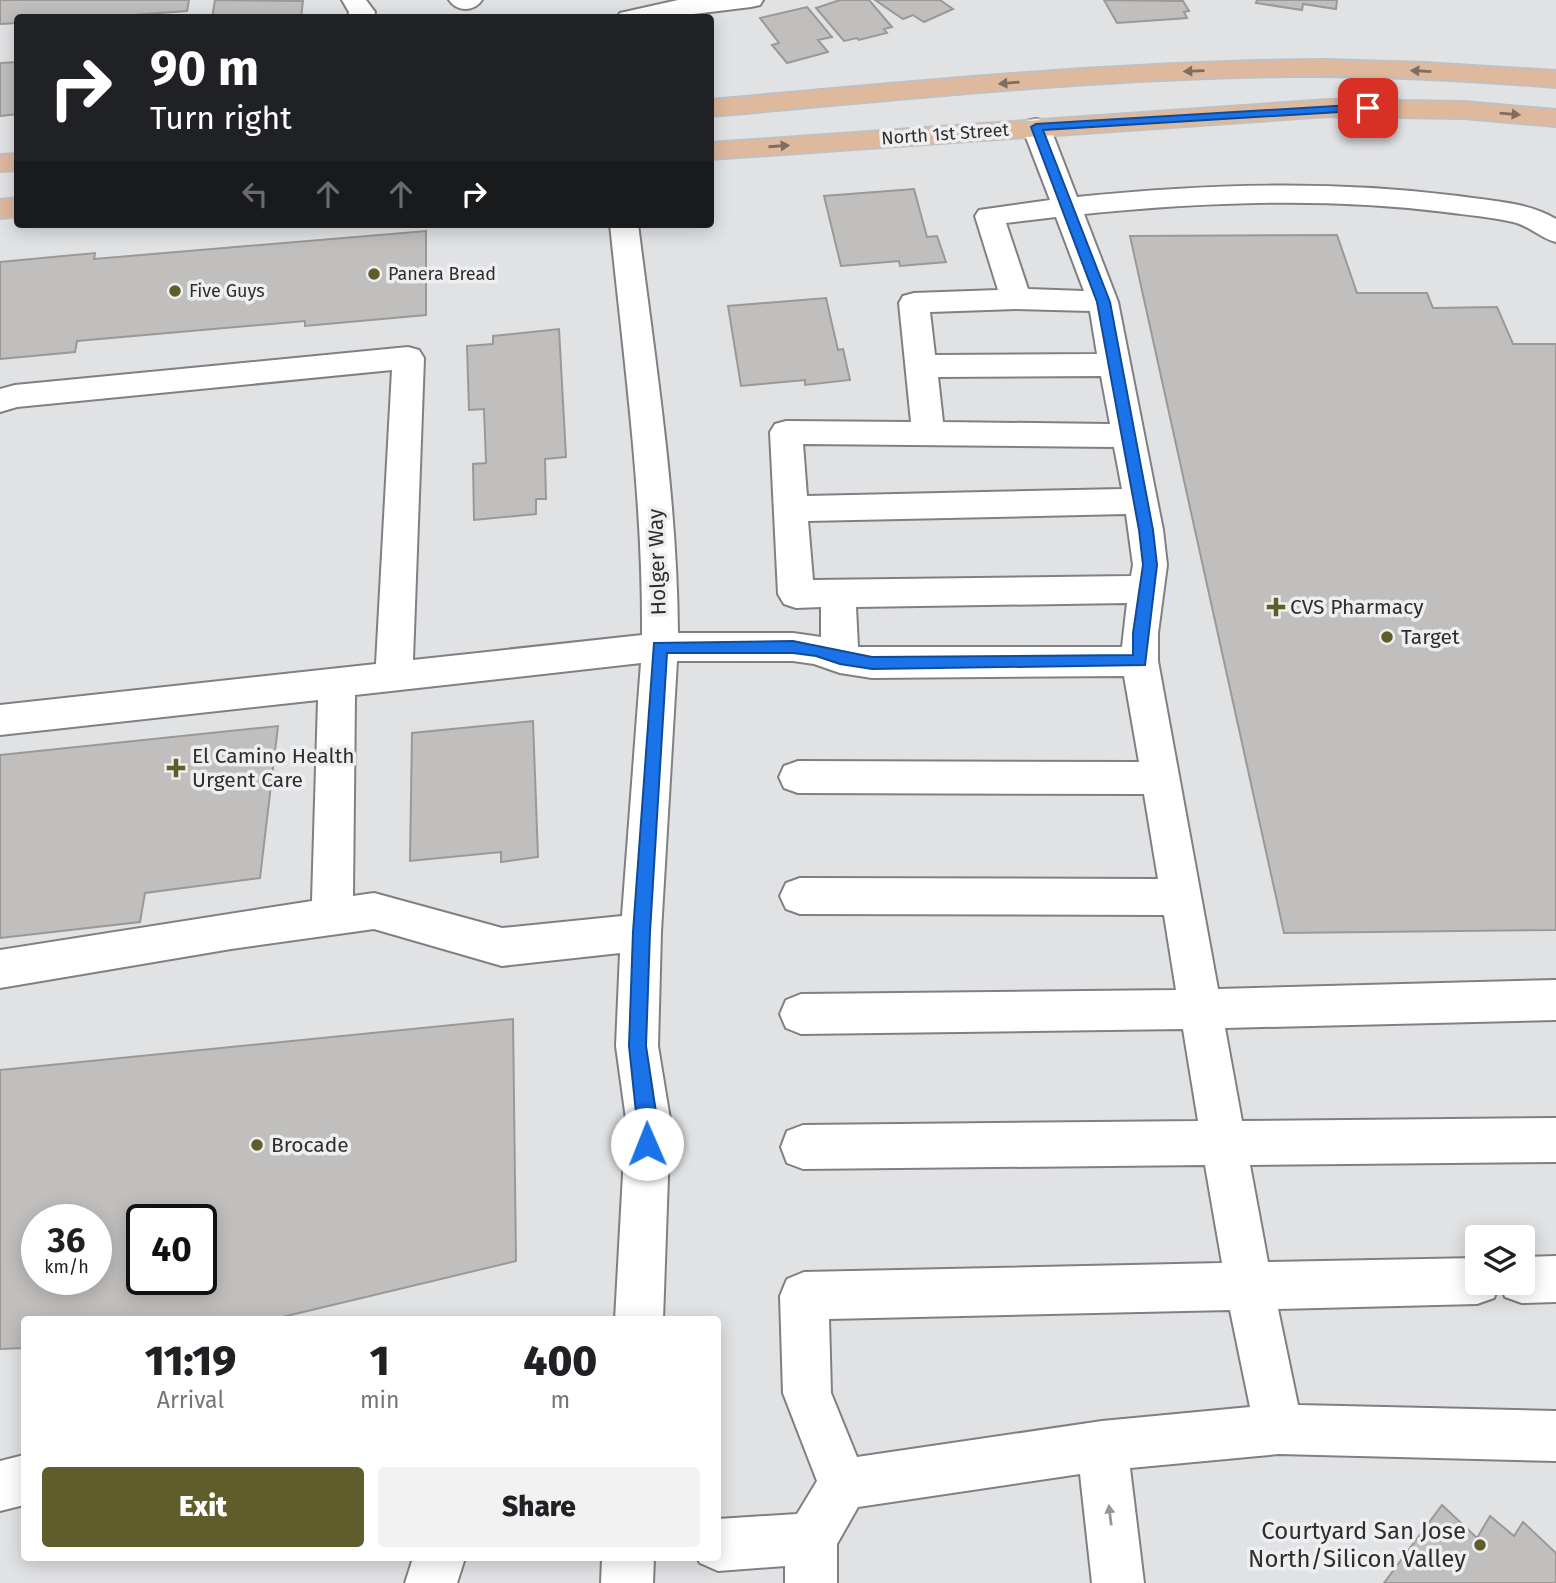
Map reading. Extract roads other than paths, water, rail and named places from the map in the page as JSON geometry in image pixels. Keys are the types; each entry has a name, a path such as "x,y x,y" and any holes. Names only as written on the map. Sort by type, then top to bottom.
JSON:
{"main road":[{"path":"714,108 1077,77 1195,71 1372,68 1556,79"},
{"name":"North 1st Street","path":"714,152 1036,127 1354,108 1464,110 1556,118"}],"street":[{"path":"461,0 470,0"},
{"path":"645,14 664,9 751,0"},
{"path":"1036,127 1104,302 1141,500 1150,565 1140,633 1140,661 1249,1286 1279,1429"},
{"path":"1016,299 989,216 1068,206 1229,194 1313,192 1425,200 1522,215 1556,233"},
{"name":"Holger Way","path":"624,228 653,474 660,580 660,647 641,932 638,1046 648,1119 639,1316"},
{"path":"928,433 914,303 1016,299 1104,302"},
{"path":"0,401 15,396 408,358 394,676"},
{"path":"921,366 1115,365"},
{"path":"1128,436 786,432 796,594 1146,589"},
{"path":"791,509 1141,500"},
{"path":"838,592 840,659"},
{"path":"0,720 660,647 793,647 817,650 840,659 872,663 1140,661"},
{"path":"332,916 337,683"},
{"path":"798,777 1161,778"},
{"path":"800,896 1181,897"},
{"path":"0,969 374,911 502,947 641,932"},
{"path":"801,1014 1201,1009 1556,1000"},
{"path":"803,1147 1556,1140"},
{"path":"1535,1280 1556,1279"},
{"path":"721,1546 811,1561 842,1484 807,1393 804,1296 1465,1281"},
{"path":"842,1484 1102,1446 1279,1429 1556,1436"},
{"path":"1102,1446 1118,1583"},
{"path":"0,1486 21,1481"},
{"path":"431,1583 438,1561"},
{"path":"627,1583 628,1561"}],"place":[{"name":"Panera Bread","path":"374,274"},
{"name":"Five Guys","path":"175,291"},
{"name":"CVS Pharmacy","path":"1276,607"},
{"name":"Target","path":"1387,637"},
{"name":"El Camino Health Urgent Care","path":"176,768"},
{"name":"Brocade","path":"257,1145"},
{"name":"Courtyard San Jose North/Silicon Valley","path":"1480,1545"}]}
